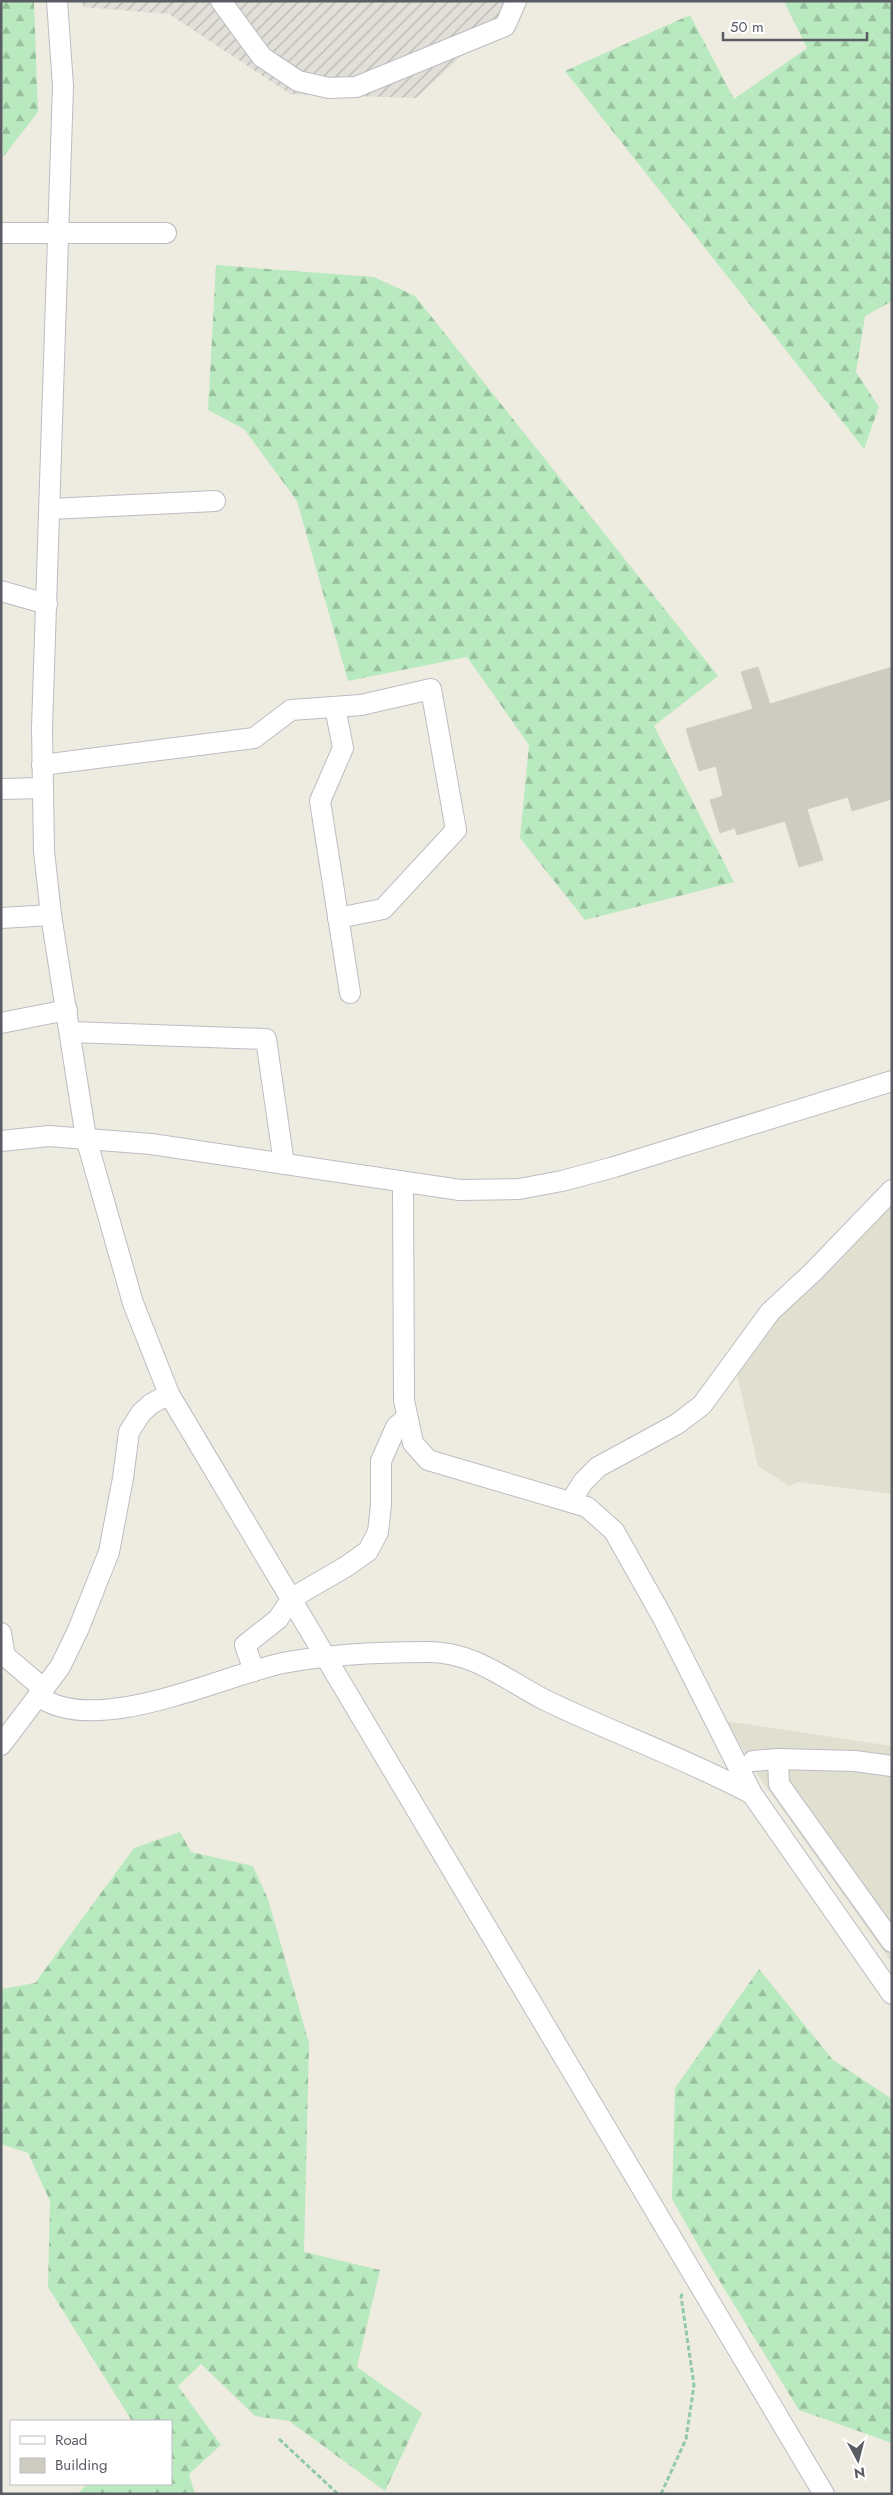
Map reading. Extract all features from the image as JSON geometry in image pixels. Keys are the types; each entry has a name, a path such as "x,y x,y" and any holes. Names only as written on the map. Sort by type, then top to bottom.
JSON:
{"street":[{"path":"58,1 63,86 42,765 44,851 51,915 86,1138 133,1303 169,1394 824,2494"},
{"path":"221,1 262,57 298,81 328,88 356,87 506,26 516,1"},
{"path":"1,232 166,232"},
{"path":"50,509 215,501"},
{"path":"1,591 46,604"},
{"path":"42,765 254,738 291,710 361,705 430,689 456,830 382,909 338,918"},
{"path":"335,707 343,748 320,802 350,993"},
{"path":"1,789 42,788"},
{"path":"1,918 51,915"},
{"path":"1,1023 67,1010"},
{"path":"70,1032 266,1039 284,1164"},
{"path":"1,1141 49,1136 151,1144 460,1190 519,1189 562,1181 892,1081"},
{"path":"403,1182 404,1400 406,1418 413,1443 428,1460 587,1507 614,1531 663,1618 752,1794 892,1994"},
{"path":"570,1501 582,1482 598,1467 677,1424 702,1405 770,1312 813,1272 892,1190"},
{"path":"1,1745 60,1667 78,1630 109,1552 124,1478 129,1432 141,1412 169,1394"},
{"path":"254,1671 245,1645 278,1619 292,1598 347,1566 368,1551 378,1532 381,1505 381,1461 396,1426 406,1418"},
{"path":"1,1633 5,1656 41,1693 48,1703 83,1711 146,1704 254,1671 326,1656 429,1652 464,1657 498,1672 544,1699 711,1772 752,1794"},
{"path":"752,1761 778,1759 855,1761 892,1766"},
{"path":"778,1759 779,1784 892,1942"}],"path":[{"path":"662,2494 686,2439 694,2385 681,2296 696,2280"},
{"path":"279,2439 338,2494"}],"shaded area":[{"path":"82,1 522,1 416,98 290,94 169,14 83,7"},
{"path":"892,1200 892,1494 799,1482 789,1486 758,1466 736,1370 774,1317"},
{"path":"726,1721 892,1746 892,1963 757,1774"}],"green space":[{"path":"1,1 34,1 38,112 3,157"},
{"path":"784,1 892,1 892,301 865,316 856,372 879,407 864,449 565,71 690,15 734,99 807,48"},
{"path":"216,265 374,277 415,296 718,676 654,726 734,882 585,920 520,838 529,745 467,657 348,681 297,501 244,429 208,410"},
{"path":"180,1832 191,1852 253,1866 268,1899 309,2043 304,2252 380,2270 357,2367 422,2413 385,2491 289,2421 255,2416 201,2364 178,2386 221,2445 189,2474 195,2494 78,2494 86,2485 172,2485 172,2420 131,2420 48,2287 50,2201 28,2153 1,2144 1,1989 35,1983 134,1848"},
{"path":"759,1969 833,2060 892,2099 892,2443 799,2410 706,2259 672,2199 675,2088"}],"building":[{"path":"758,667 770,704 892,667 892,799 852,811 848,797 807,809 823,860 799,867 785,821 737,835 735,828 720,833 710,800 723,796 716,766 699,771 686,729 753,709 741,672"}]}
